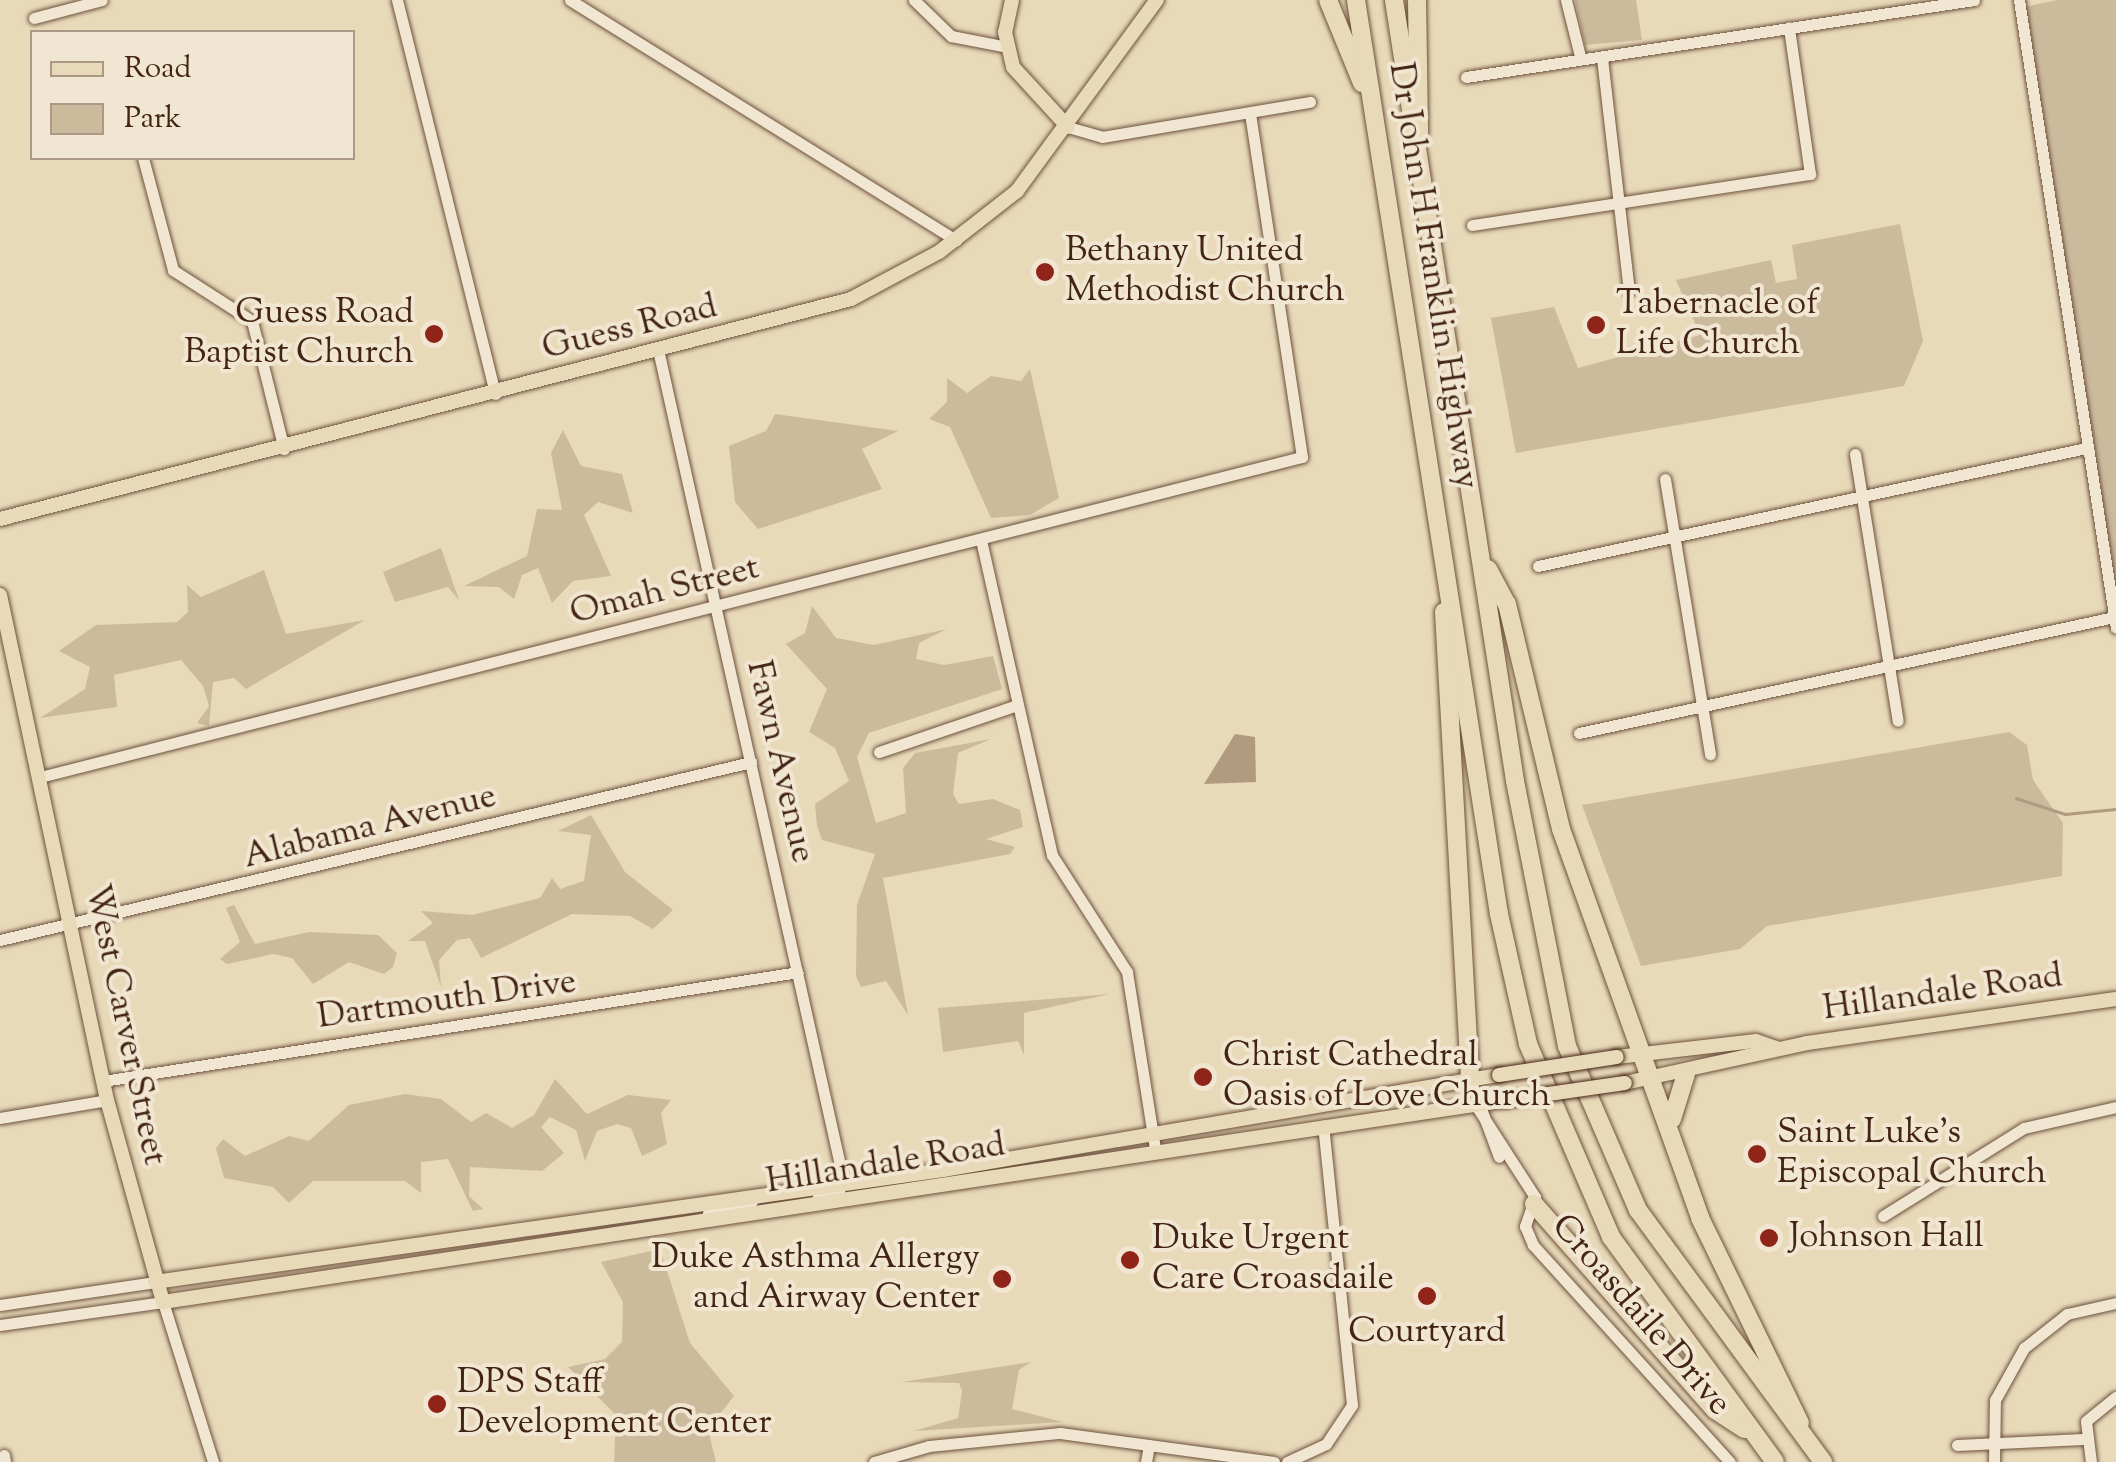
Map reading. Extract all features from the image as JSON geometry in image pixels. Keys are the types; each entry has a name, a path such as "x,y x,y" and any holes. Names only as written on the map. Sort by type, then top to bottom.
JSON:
{"highway":[{"path":"1328,0 1374,114"},
{"name":"Dr John H Franklin Highway","path":"1356,0 1444,562"},
{"path":"1394,0 1546,962 1588,1104 1671,1262 1823,1462"},
{"path":"1416,0 1425,107 1416,142"},
{"path":"1480,554 1507,604 1546,783 1713,1252 1808,1442"},
{"path":"1444,562 1442,681 1470,1079"},
{"path":"1444,562 1499,914 1539,1081 1611,1237 1774,1462"},
{"path":"1674,1134 1672,1098 1686,1074"},
{"path":"1534,1204 1715,1410 1754,1435"}],"main road":[{"path":"1012,0 1007,47 1026,89 1068,128"},
{"name":"Guess Road","path":"0,519 659,354 851,299 956,240 1016,191 1068,128 1157,0"},
{"name":"West Carver Street","path":"0,595 107,1100 163,1302"},
{"name":"Hillandale Road","path":"163,1302 846,1203 1155,1149 1686,1074 1778,1049 2116,999"},
{"name":"Hillandale Road","path":"155,1282 943,1170 1616,1057 1756,1042 1778,1049"}],"street":[{"path":"34,18 102,0"},
{"path":"397,0 495,394"},
{"path":"570,0 956,240"},
{"path":"914,0 950,36 1007,47"},
{"path":"1566,0 1580,56"},
{"path":"1466,77 1580,56 1602,58 1974,0"},
{"path":"1579,733 2115,622 2019,0"},
{"path":"1472,225 1810,174 1789,28"},
{"path":"1602,58 1623,201 1630,290"},
{"path":"1068,128 1102,137 1310,102"},
{"name":"Omah Street","path":"40,777 1302,456 1250,113"},
{"path":"144,160 173,270 252,320 284,449"},
{"name":"Fawn Avenue","path":"659,354 842,1184"},
{"path":"1538,566 2086,448"},
{"path":"1855,454 1898,721"},
{"path":"1665,478 1710,754"},
{"path":"982,540 1017,705 1058,869 1112,937 1127,972 1155,1149"},
{"path":"879,752 1017,705"},
{"name":"Alabama Avenue","path":"0,940 72,930 751,762"},
{"name":"Dartmouth Drive","path":"103,1081 798,972"},
{"name":"Croasdaile Drive","path":"1470,1079 1476,1104 1534,1204 1525,1226 1533,1245 1730,1462"},
{"path":"0,1118 107,1100"},
{"path":"1883,1216 2024,1128 2116,1107"},
{"path":"1286,1462 1326,1444 1352,1405 1323,1126"},
{"path":"846,1203 943,1170"},
{"path":"771,1214 842,1184"},
{"path":"674,1228 681,1218 765,1196"},
{"name":"Hillandale Road","path":"0,1305 155,1282"},
{"name":"Hillandale Road","path":"0,1326 163,1302"},
{"name":"West Carver Street","path":"163,1302 213,1462"},
{"path":"1994,1462 1991,1444 1995,1400 2024,1348 2066,1314 2116,1303"},
{"path":"2091,1462 2082,1439 2091,1412 2116,1397"},
{"path":"874,1462 1033,1435 1149,1444 1274,1462"},
{"path":"1957,1445 2082,1439"},
{"path":"1146,1462 1149,1444"}],"green space":[{"path":"1575,0 1636,0 1642,40 1585,45"},
{"path":"2057,0 2116,0 2116,591 2024,7"},
{"path":"1900,224 1923,341 1904,386 1516,453 1491,318 1554,307 1578,368 1700,335 1676,280 1771,260 1776,283 1797,279 1792,245"},
{"path":"1030,369 1059,498 1030,515 991,518 950,427 929,419 947,402 947,378 967,393 991,376 1021,381"},
{"path":"775,414 898,431 862,449 882,489 758,529 735,502 729,446 766,431"},
{"path":"563,430 581,466 622,474 633,513 598,502 584,515 611,576 573,581 552,603 538,568 522,575 514,599 499,587 464,586 527,556 537,509 562,510 551,453"},
{"path":"441,548 459,600 448,587 395,602 383,572"},
{"path":"264,570 286,634 365,620 246,689 234,678 213,682 209,726 197,723 209,706 203,686 181,660 114,675 117,707 40,718 85,689 90,667 59,651 96,625 177,622 188,612 187,585 201,597"},
{"path":"812,606 836,638 874,645 947,629 919,643 916,659 944,665 993,656 1002,689 869,733 857,757 876,823 906,813 903,768 915,753 991,739 958,753 953,794 959,804 993,799 1020,810 1023,827 986,839 1015,847 1010,854 883,878 908,1015 886,981 861,987 856,976 857,905 875,854 822,840 817,826 815,804 849,781 835,748 809,732 827,689 786,644 805,633"},
{"path":"2009,732 2027,745 2033,780 2063,823 2062,876 1767,926 1740,949 1641,966 1582,805"},
{"path":"591,815 625,872 673,910 653,929 630,916 572,914 481,958 470,938 457,940 439,960 441,987 425,941 408,941 433,923 421,911 472,915 540,898 552,878 560,889 584,881 591,835 558,831"},
{"path":"234,905 255,944 309,932 378,935 397,953 393,967 384,974 349,962 313,984 292,958 273,954 227,964 220,959 240,942 226,908"},
{"path":"1110,994 1024,1013 1024,1055 1018,1041 943,1052 938,1008"},
{"path":"555,1079 587,1114 628,1095 671,1100 661,1113 667,1144 642,1156 631,1128 617,1124 597,1131 585,1161 576,1130 550,1117 541,1127 564,1153 542,1171 470,1167 469,1196 483,1209 473,1211 448,1159 421,1162 421,1193 405,1181 313,1181 289,1203 273,1187 224,1178 216,1148 223,1139 245,1156 289,1136 309,1141 349,1105 405,1094 441,1099 471,1122 486,1113 512,1128 534,1115"},
{"path":"660,1249 690,1343 734,1396 708,1429 716,1462 614,1462 616,1415 568,1367 605,1359 622,1342 623,1302 601,1262"},
{"path":"1031,1362 1019,1370 1012,1409 1063,1422 914,1431 958,1418 962,1391 959,1383 902,1382"}],"shaded area":[{"path":"1235,734 1255,737 1256,782 1204,784"}],"waterway":[{"path":"2016,798 2065,814 2116,809"}],"place":[{"name":"Bethany United Methodist Church","path":"1045,272"},
{"name":"Tabernacle of Life Church","path":"1596,325"},
{"name":"Guess Road Baptist Church","path":"434,334"},
{"name":"Christ Cathedral Oasis of Love Church","path":"1203,1077"},
{"name":"Saint Luke's Episcopal Church","path":"1757,1154"},
{"name":"Johnson Hall","path":"1769,1238"},
{"name":"Duke Urgent Care Croasdaile","path":"1130,1260"},
{"name":"Duke Asthma Allergy and Airway Center","path":"1002,1279"},
{"name":"Courtyard","path":"1427,1296"},
{"name":"DPS Staff Development Center","path":"437,1404"}]}
